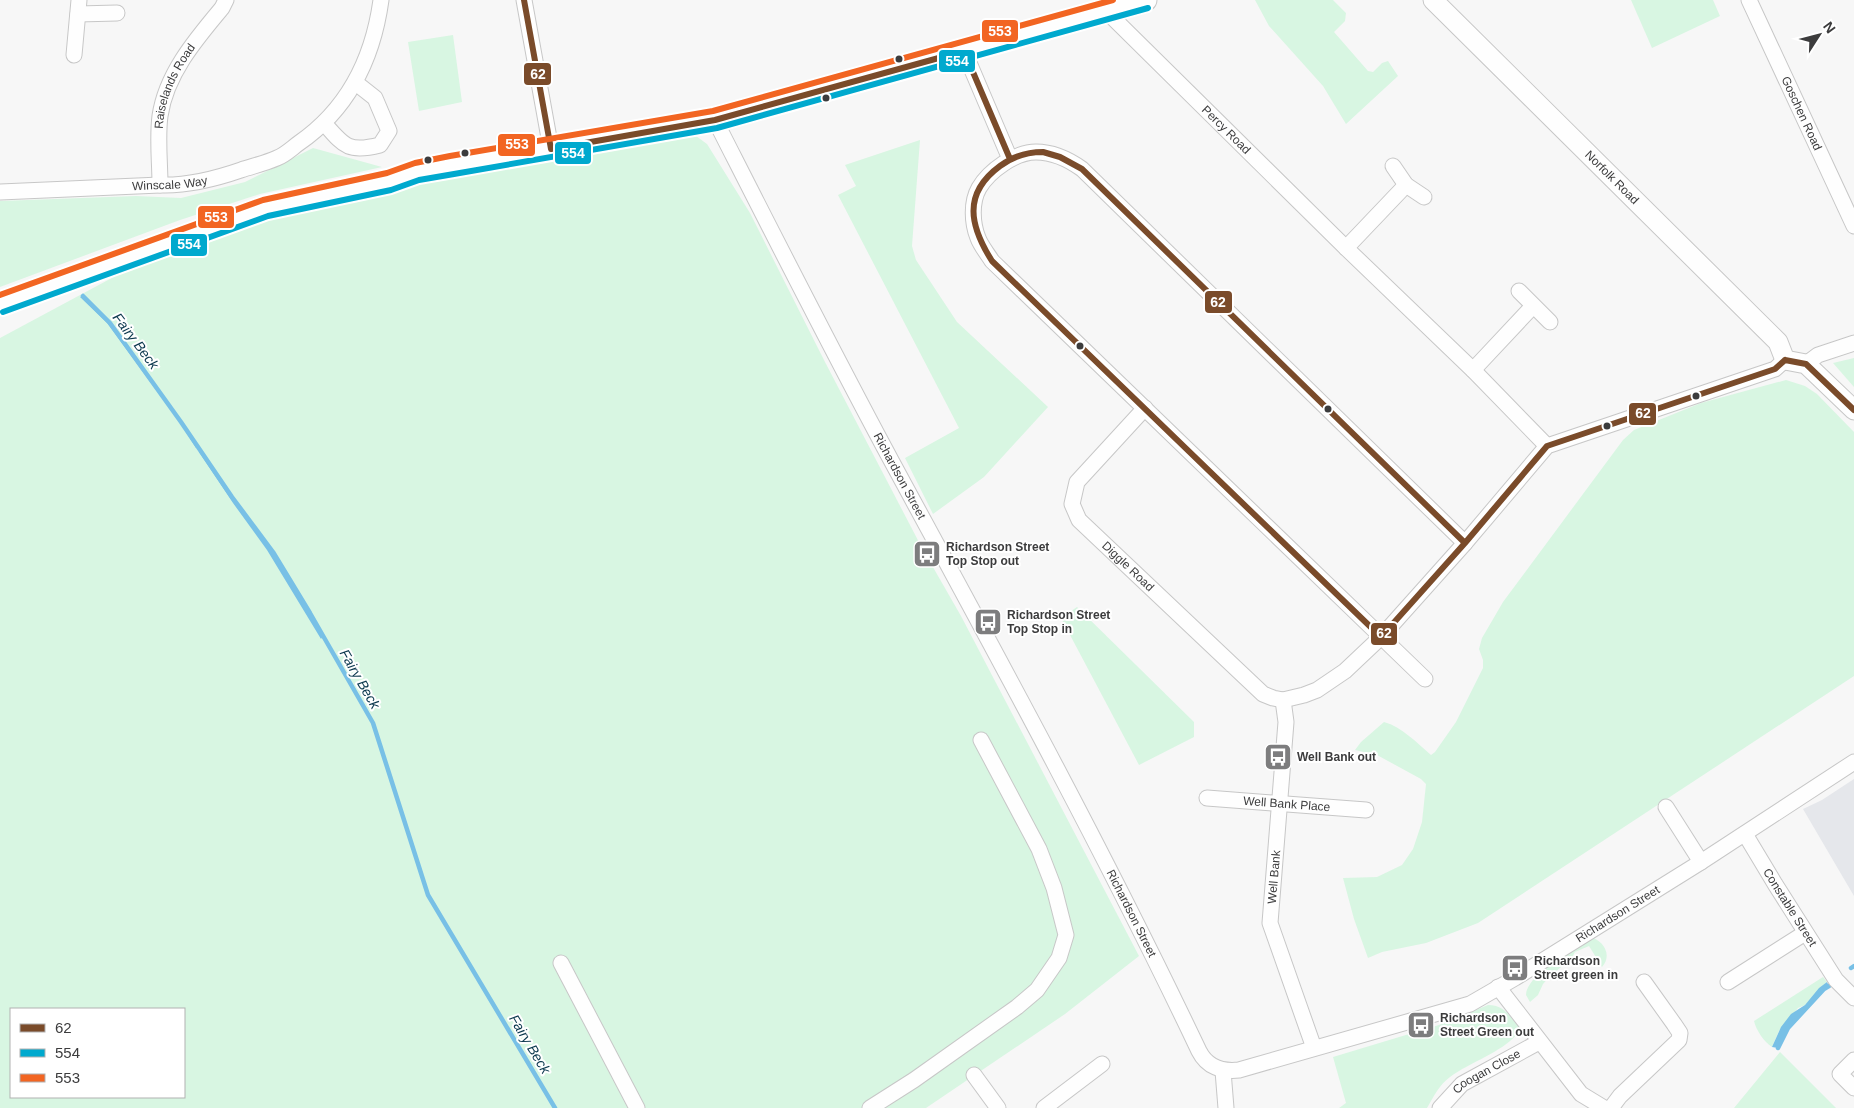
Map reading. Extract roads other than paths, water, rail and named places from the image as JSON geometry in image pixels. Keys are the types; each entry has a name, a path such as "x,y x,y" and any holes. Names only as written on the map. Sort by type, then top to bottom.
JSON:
{"main road":[{"path":"0,304 266,208 389,181 417,172 715,120 1146,0"}],"street":[{"name":"Raiselands Road","path":"160,185 160,116 170,84 187,51 222,8 226,0"},
{"name":"Winscale Way","path":"0,192 160,185 179,186 223,176 279,158 317,131 356,83 365,64 378,23 381,0"},
{"path":"524,0 551,149"},
{"name":"Norfolk Road","path":"1433,0 1778,342 1785,360"},
{"name":"Goschen Road","path":"1749,0 1854,226"},
{"path":"74,55 78,7 118,13"},
{"name":"Percy Road","path":"1106,11 1547,446"},
{"path":"964,51 1010,159"},
{"path":"324,123 336,137 350,148 362,150 380,145 389,131 375,98 356,83"},
{"name":"Richardson Street","path":"715,120 891,460 936,541 1146,939 1202,1058 1206,1062 1223,1071 1249,1068 1470,1004 1701,862 1854,762"},
{"path":"1425,679 992,261 977,237 974,223 973,211 979,188 1001,165 1022,154 1044,152 1063,157 1082,169 1465,543"},
{"path":"1393,166 1406,184 1424,197"},
{"path":"1346,248 1406,184"},
{"path":"1519,291 1550,322"},
{"path":"1472,370 1534,306"},
{"path":"1806,364 1818,355 1854,343"},
{"path":"1283,700 1310,692 1327,684 1345,671 1381,637 1465,543 1547,446 1774,369 1785,360 1806,364 1854,410"},
{"name":"Diggle Road","path":"1145,408 1077,482 1072,504 1079,520 1263,694 1283,700"},
{"name":"Well Bank","path":"1283,700 1286,722 1270,924 1314,1048"},
{"path":"870,1108 914,1080 1018,1007 1037,990 1059,958 1066,935 1054,888 1039,849 982,740"},
{"name":"Well Bank Place","path":"1207,798 1280,802 1366,810"},
{"path":"1666,807 1701,862"},
{"name":"Constable Street","path":"1745,834 1805,934 1836,980 1854,998"},
{"path":"1728,982 1805,934"},
{"path":"562,963 637,1108"},
{"path":"1611,1108 1620,1096 1679,1040 1680,1033 1644,982"},
{"path":"1498,987 1580,1094 1604,1108"},
{"name":"Coogan Close","path":"1440,1108 1462,1084 1539,1042"},
{"path":"1854,1060 1840,1074 1854,1088"},
{"path":"1044,1108 1102,1064"},
{"path":"1223,1071 1226,1108"},
{"path":"974,1076 998,1108"}],"water":[{"path":"83,296 110,323 198,446 196,448 181,424 107,323 80,297"},
{"path":"201,451 273,552 323,636 321,639 267,550 199,452"},
{"path":"1827,982 1829,986 1788,1028 1778,1048 1772,1047 1781,1027 1791,1014 1805,1005 1819,988"}],"waterway":[{"name":"Fairy Beck","path":"83,296 110,323 181,422 232,497 273,552 310,613 373,723 428,895 555,1108"},
{"path":"1778,1048 1788,1028 1829,986"}],"place":[{"name":"Richardson Street Top Stop out","path":"927,554"},
{"name":"Richardson Street Top Stop in","path":"988,622"},
{"name":"Well Bank out","path":"1278,757"},
{"name":"Richardson Street green in","path":"1515,968"},
{"name":"Richardson Street Green out","path":"1421,1025"}]}
